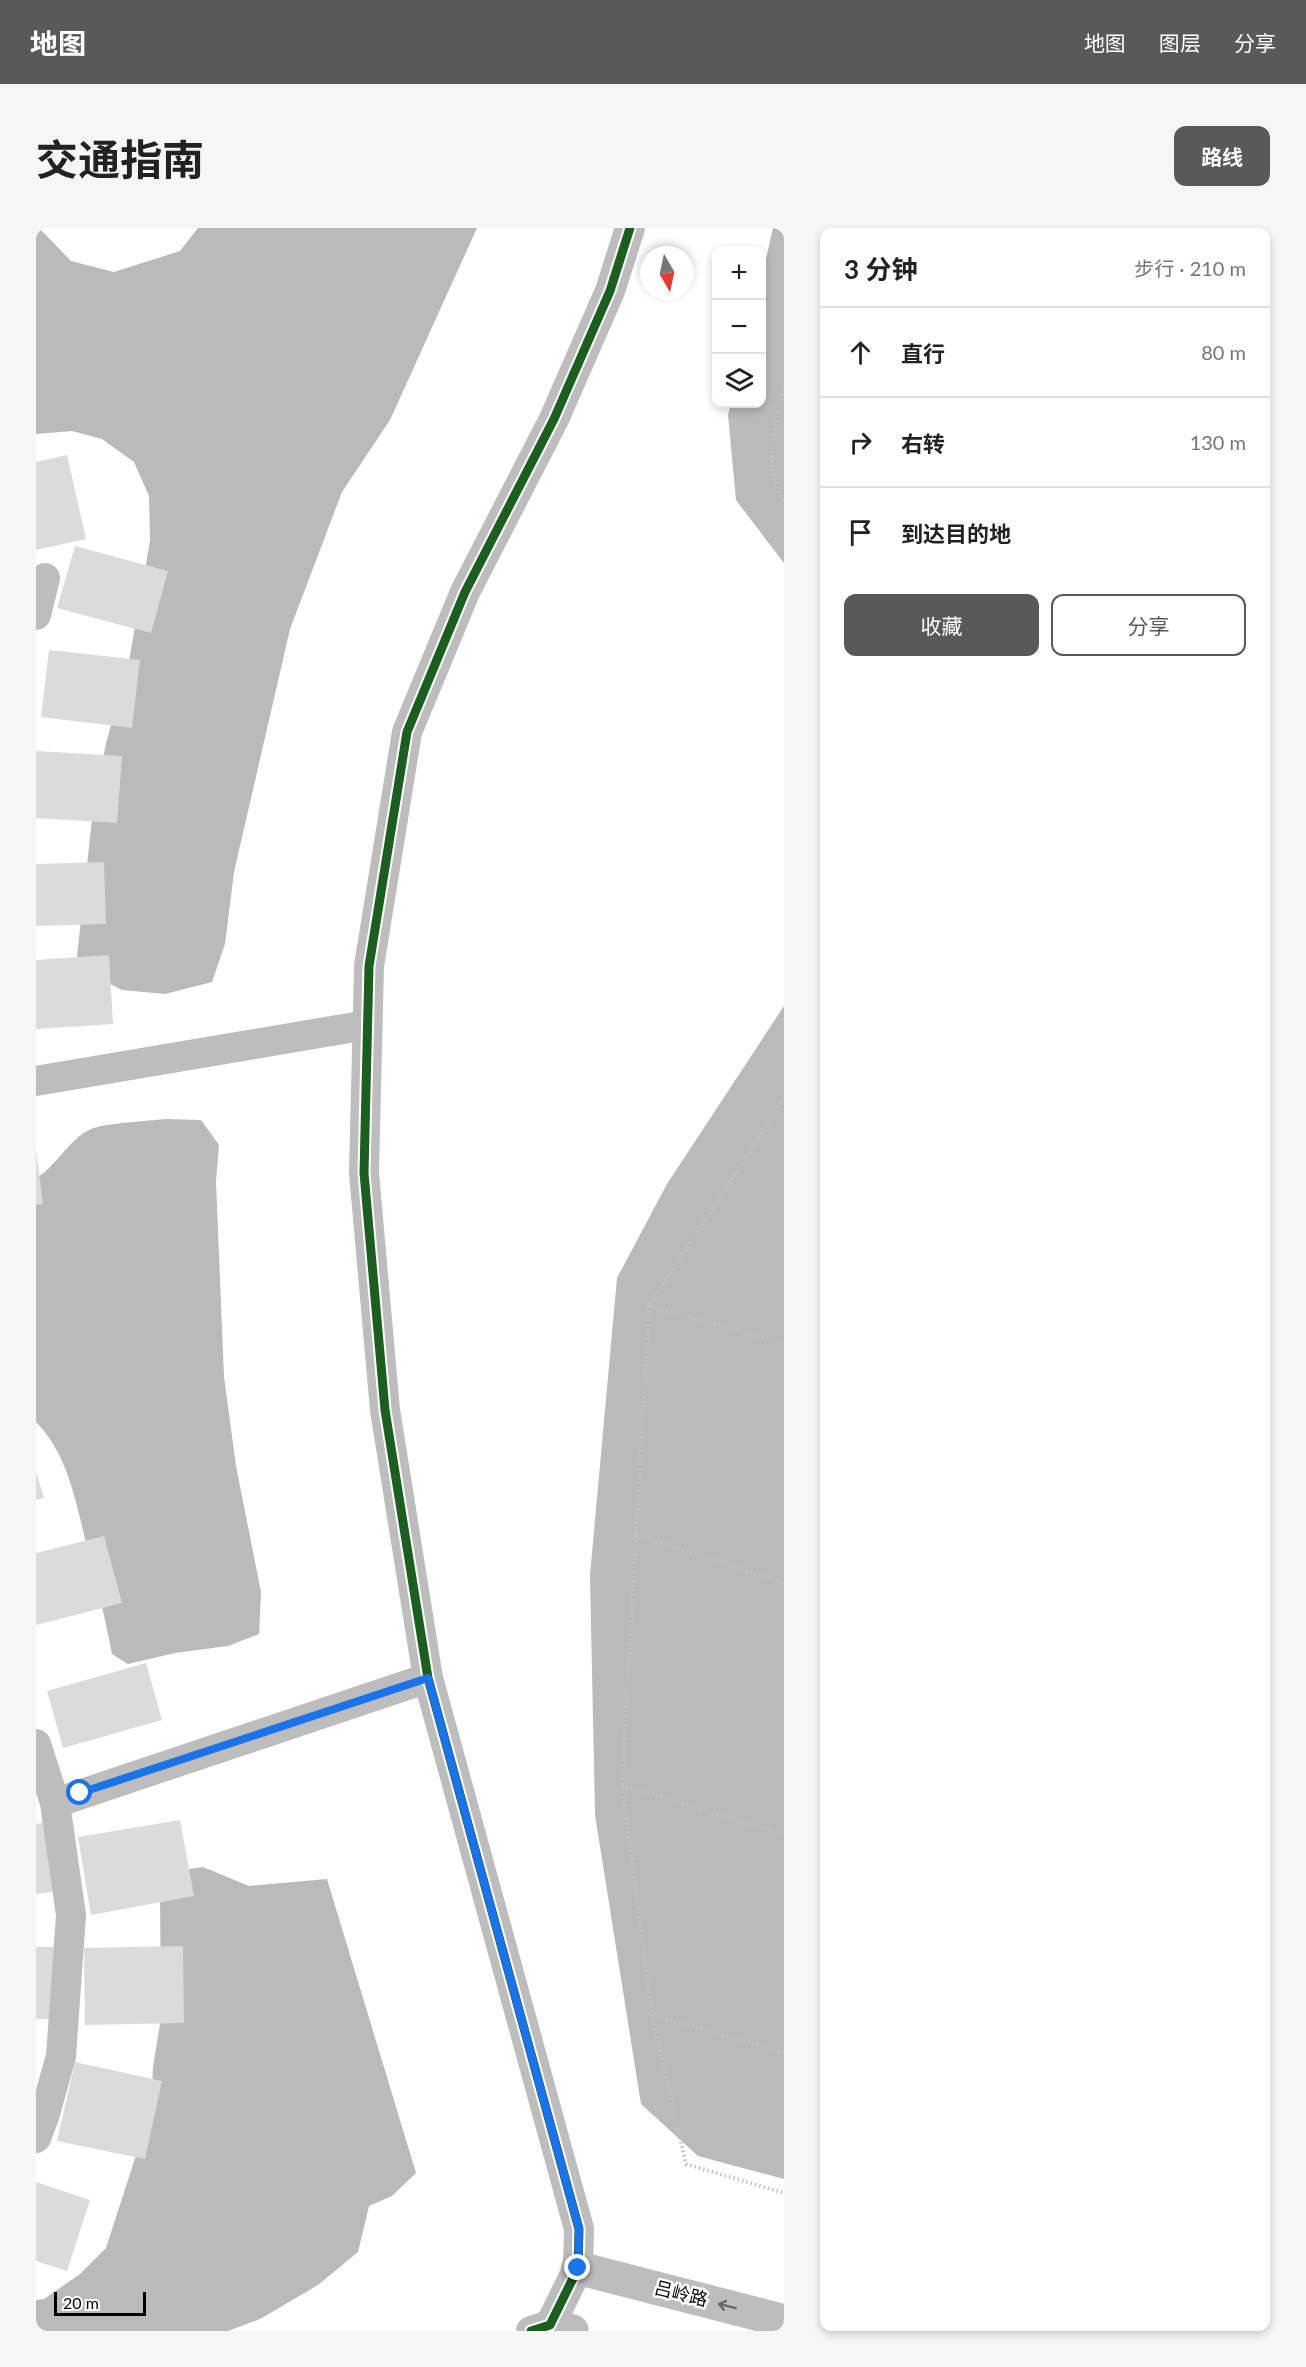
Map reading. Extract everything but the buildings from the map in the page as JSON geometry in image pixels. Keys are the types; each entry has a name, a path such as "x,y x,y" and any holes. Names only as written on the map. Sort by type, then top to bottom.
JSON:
{"main road":[{"name":"吕岭路","path":"578,2268 784,2320"}],"street":[{"path":"551,2329 578,2268 579,2229 428,1678 383,1386 364,1173 369,966 406,732 465,592 554,419 610,291 630,228"},
{"path":"36,615 45,578"},
{"path":"36,1081 368,1025"},
{"path":"55,1803 428,1678"},
{"path":"36,1744 55,1803 71,1915 61,2056 36,2138"}],"path":[{"path":"784,385 770,452 779,494 784,501"},
{"path":"784,1099 648,1306 622,1785 652,2015 686,2164 784,2193"},
{"path":"648,1306 784,1343"},
{"path":"635,1534 784,1583"},
{"path":"622,1785 784,1835"},
{"path":"652,2015 784,2053"}],"shaded area":[{"path":"36,228 39,228 71,261 114,272 180,251 198,228 477,228 390,420 342,492 290,629 234,872 225,944 212,982 165,994 122,990 91,974 77,956 93,810 106,743 129,661 150,541 149,496 134,462 102,439 72,431 36,434"},
{"path":"773,228 784,228 784,563 736,500 728,415 730,408 766,408 766,259"},
{"path":"784,1006 784,2179 698,2156 641,2104 595,1815 590,1575 617,1278 667,1184"},
{"path":"165,1119 201,1120 219,1145 216,1182 224,1377 236,1466 261,1592 259,1634 228,1646 175,1653 128,1664 112,1654 97,1585 69,1478 47,1434 36,1422 36,1178 50,1167 76,1139 91,1129"},
{"path":"203,1867 249,1886 327,1879 416,2173 392,2196 369,2206 358,2252 318,2285 260,2319 228,2331 36,2331 36,2300 44,2299 80,2274 106,2248 151,2109 153,2067 161,2018 160,1893 169,1872"}],"cycle path":[{"path":"531,2331 550,2325 578,2268 579,2229 428,1678 385,1410 364,1173 369,966 407,732 465,592 554,419 610,291 630,228"}],"route":[{"path":"80,1793 428,1678 579,2229 578,2268"}]}
